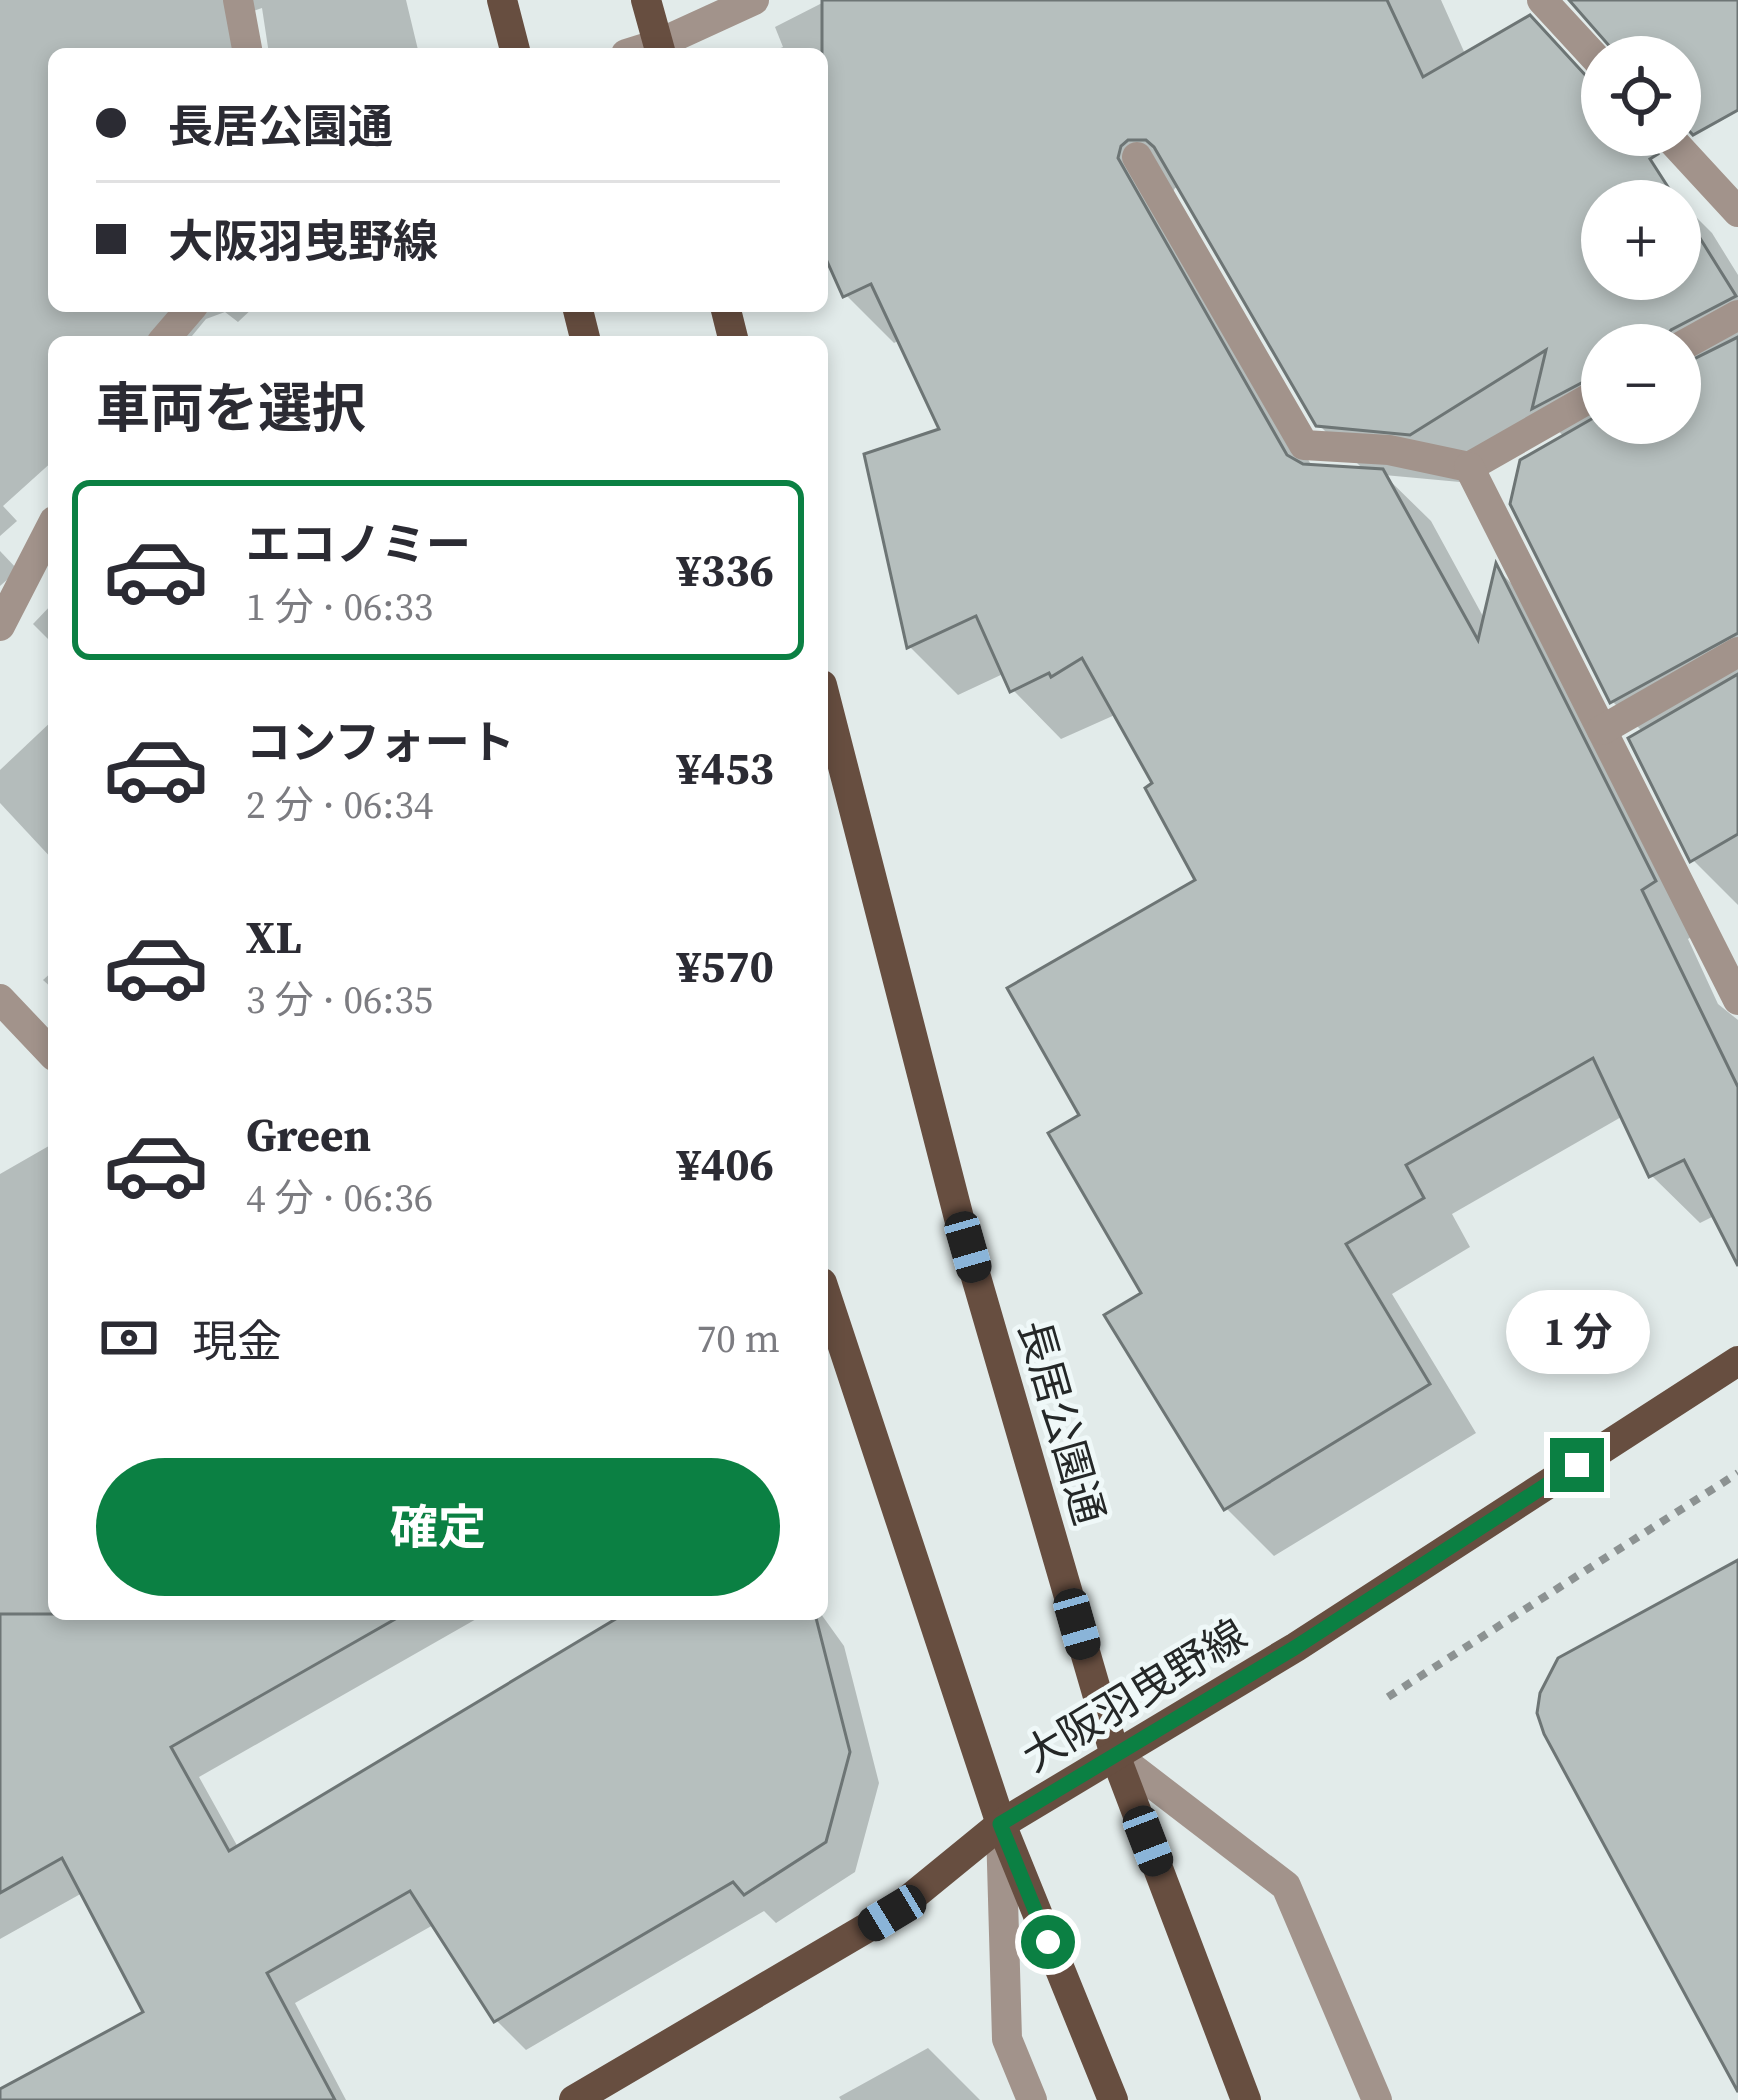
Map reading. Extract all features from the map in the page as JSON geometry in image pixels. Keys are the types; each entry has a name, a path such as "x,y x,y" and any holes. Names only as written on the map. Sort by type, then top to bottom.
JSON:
{"main road":[{"path":"502,0 514,48"},
{"path":"646,0 659,48"},
{"name":"長居公園通","path":"828,708 960,1222 1114,1755 1246,2100"},
{"path":"828,1307 1000,1824 1113,2100"},
{"name":"大阪羽曳野線","path":"574,2100 892,1913 1000,1824 1296,1647 1738,1361"}],"street":[{"path":"238,0 247,48"},
{"path":"661,48 754,0"},
{"path":"1542,0 1581,42"},
{"path":"1686,156 1738,212"},
{"path":"1137,158 1304,445 1389,450 1468,467 1581,404"},
{"path":"167,336 189,312"},
{"path":"1701,335 1738,315"},
{"path":"1468,467 1738,1000"},
{"path":"0,626 48,533"},
{"path":"1601,730 1738,652"},
{"path":"0,999 48,1050"},
{"path":"1114,1755 1286,1886 1377,2100"},
{"path":"1000,1824 1006,2039 1032,2100"}],"path":[{"path":"1388,1697 1738,1473"}],"building":[{"path":"822,0 1387,0 1423,77 1530,15 1581,70 1581,156 1655,156 1650,159 1664,180 1581,180 1581,300 1701,300 1701,240 1736,296 1682,324 1581,324 1581,383 1532,409 1546,350 1410,435 1316,426 1154,147 1146,140 1128,140 1118,158 1287,455 1303,464 1383,469 1478,640 1496,563 1656,881 1642,890 1738,1087 1738,1266 1684,1160 1649,1177 1593,1058 1406,1165 1424,1198 1346,1244 1430,1384 1224,1510 1104,1315 1141,1293 1048,1133 1079,1115 1007,988 1195,880 1145,788 1152,783 1082,658 1051,677 1049,673 1010,692 976,616 907,648 864,454 939,429 871,284 843,297 828,263 828,48 822,48"},
{"path":"1569,0 1738,0 1738,110 1701,131 1701,36 1601,36"},
{"path":"1738,337 1738,633 1610,703 1510,504 1520,460 1581,425 1581,444 1701,444 1701,356"},
{"path":"1738,674 1738,834 1690,862 1628,738"},
{"path":"1738,1560 1738,2092 1544,1734 1537,1713 1540,1693 1558,1658"},
{"path":"0,1614 48,1614 48,1620 393,1620 171,1747 229,1851 614,1620 817,1620 850,1752 826,1842 744,1895 733,1882 494,2022 410,1891 267,1973 335,2100 0,2100 0,2089 143,2012 62,1858 0,1893"}],"route":[{"path":"1048,1942 1000,1824 1296,1647 1577,1465"}]}
